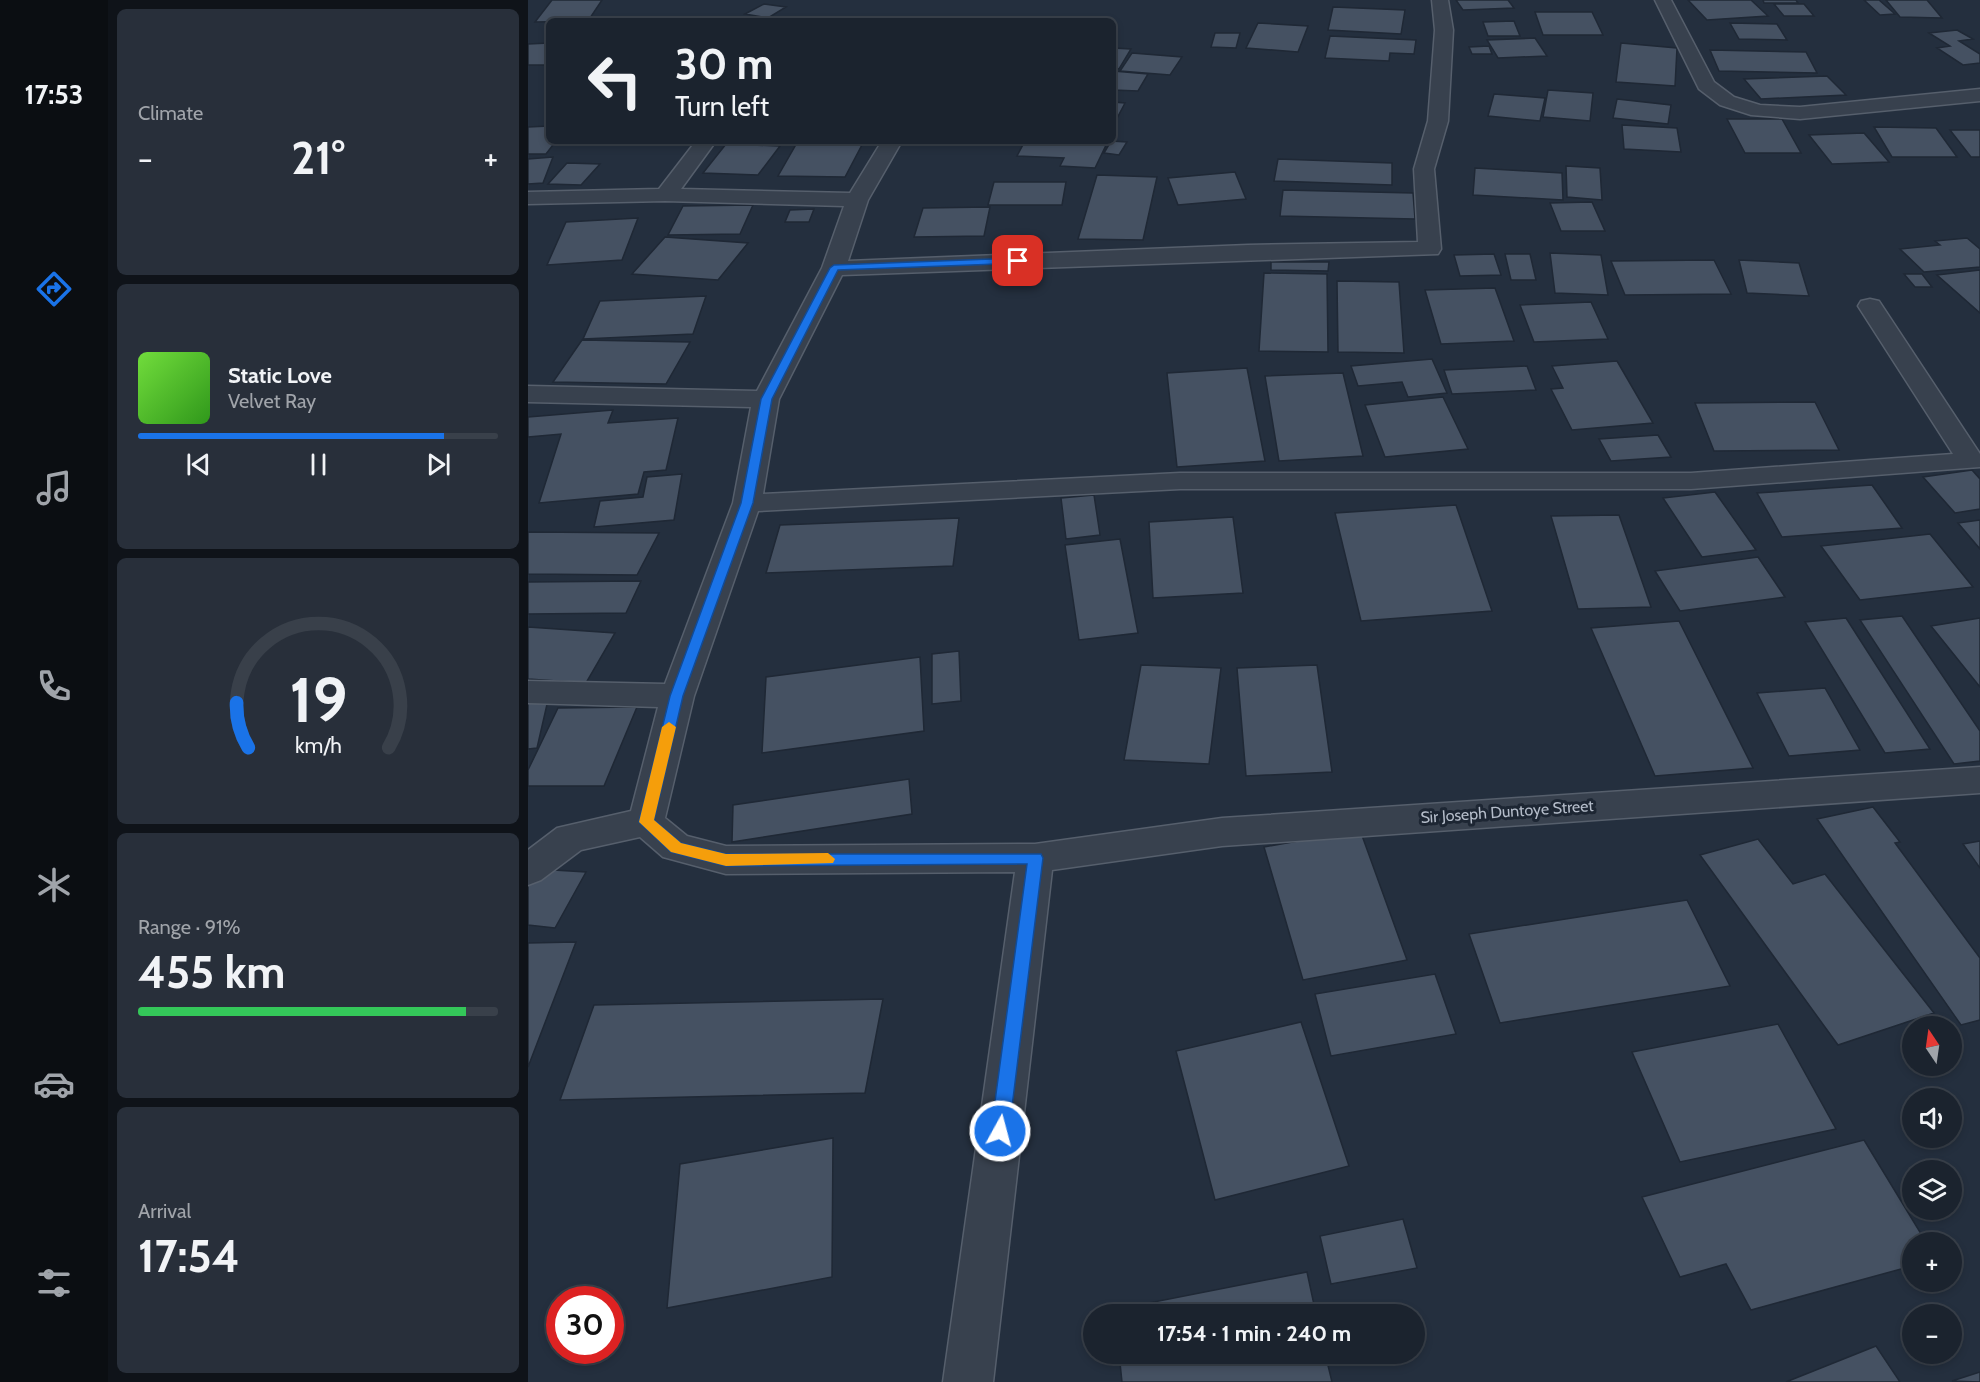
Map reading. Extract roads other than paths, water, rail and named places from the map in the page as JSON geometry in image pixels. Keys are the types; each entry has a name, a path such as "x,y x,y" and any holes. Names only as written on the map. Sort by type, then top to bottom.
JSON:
{"street":[{"path":"834,268 1248,252 1430,249 1424,169 1438,122 1444,30 1440,0"},
{"path":"1663,0 1706,85 1726,101 1758,111 1800,113 1980,95"},
{"path":"666,195 704,144"},
{"path":"528,870 570,838 646,822 677,696 747,503 766,399 834,268 857,200 890,144"},
{"path":"528,198 666,195 857,200"},
{"path":"747,503 1180,481 1691,482 1971,461 1870,306"},
{"path":"528,394 766,399"},
{"path":"528,692 677,696"},
{"name":"Sir Joseph Duntoye Street","path":"646,822 676,848 726,860 1035,858 1222,832 1980,780"},
{"path":"968,1382 1035,858"}]}
